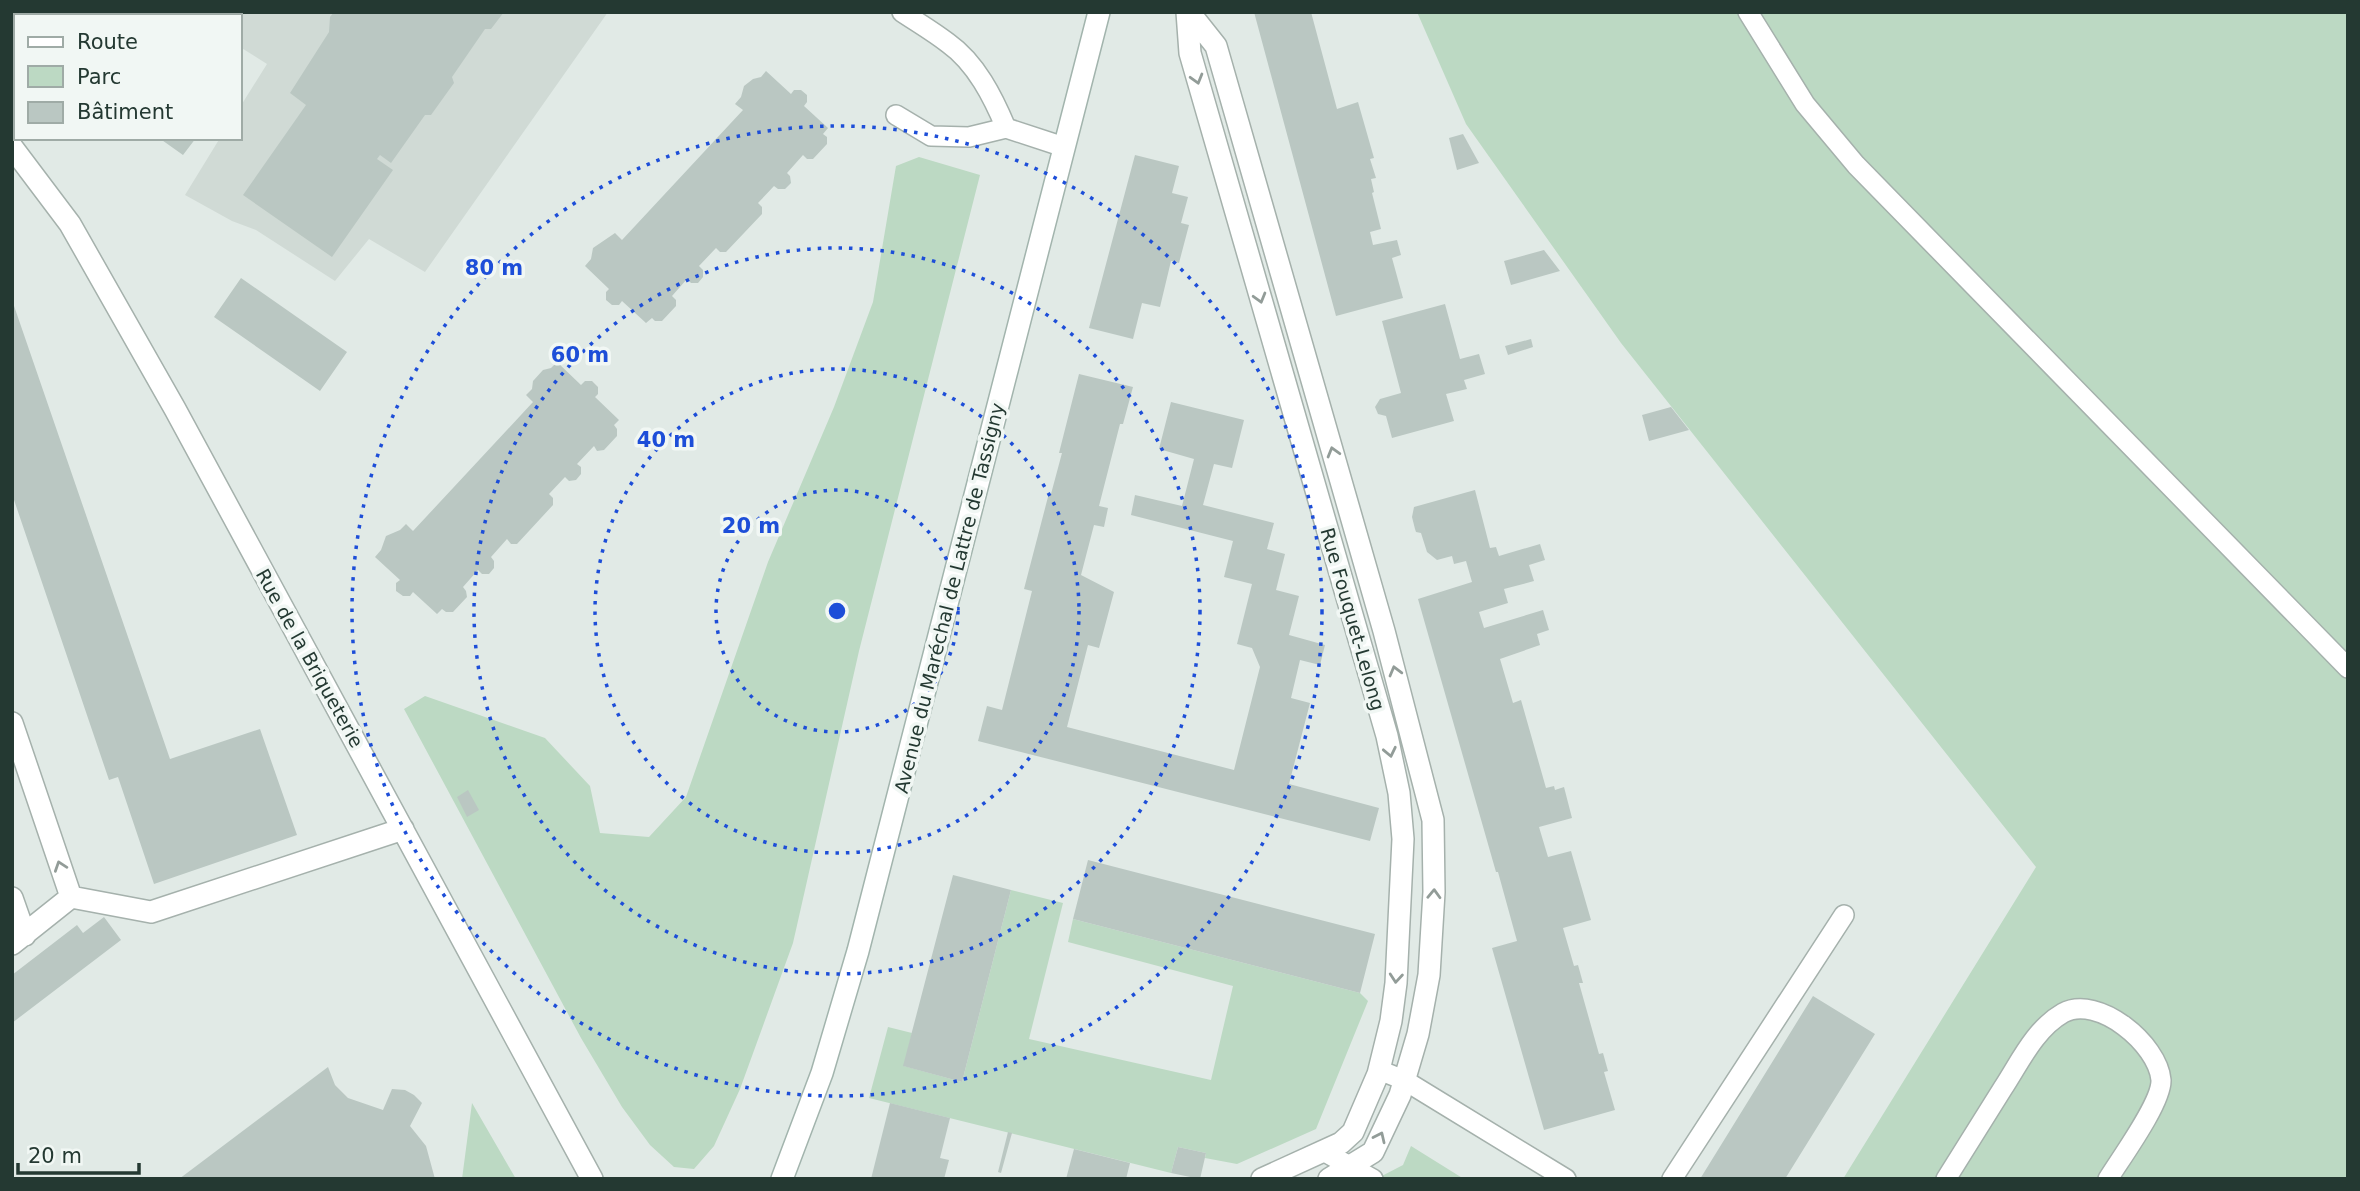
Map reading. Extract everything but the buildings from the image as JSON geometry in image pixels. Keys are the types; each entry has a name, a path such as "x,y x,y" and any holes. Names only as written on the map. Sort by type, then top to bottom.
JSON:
{"street":[{"name":"Avenue du Maréchal de Lattre de Tassigny","path":"782,1179 821,1073 858,951 1100,12"},
{"name":"Rue Fouquet-Lelong","path":"1188,12 1190,53 1387,736 1399,793 1403,849 1396,984 1380,1070 1353,1132 1341,1143 1262,1179"},
{"name":"Rue Fouquet-Lelong","path":"1188,12 1216,46 1384,631 1433,820 1434,892 1429,975 1418,1034 1400,1095 1373,1152 1329,1179"},
{"name":"Rue de la Briqueterie","path":"12,147 70,224 88,256 317,669 592,1179"},
{"path":"12,723 71,897"},
{"path":"18,940 71,897 151,912 403,829"},
{"path":"12,898 18,940"}],"lane":[{"path":"902,12 960,53 992,95 1006,128"},
{"path":"1748,12 1805,104 1856,165 2348,668"},
{"path":"896,115 931,136 969,136 1006,128 1064,147"},
{"path":"1672,1179 1844,915"},
{"path":"1946,1179 2040,1031 2064,1012 2083,1008 2102,1012 2132,1032 2153,1057 2161,1080 2158,1099 2108,1179"},
{"path":"1380,1070 1404,1080 1566,1179"},
{"path":"1323,1151 1373,1179"}],"shaded area":[{"path":"185,12 608,12 425,272 369,239 335,281 256,230 232,221 185,195 219,140 242,140 242,104 267,64 242,48 242,14"}],"green space":[{"path":"1417,12 2348,12 2348,1179 1843,1179 2036,867 1621,343 1466,124"},
{"path":"919,157 980,175 859,651 793,943 740,1089 714,1146 694,1169 674,1167 650,1145 622,1107 581,1038 404,709 425,696 545,738 590,786 600,833 649,837 686,797 768,562 834,407 873,302 896,166"},
{"path":"1011,890 1063,903 1029,1039 1211,1080 1233,986 1068,942 1073,919 1360,993 1368,1001 1316,1129 1237,1164 1205,1158 1206,1153 1178,1147 1171,1173 869,1098 888,1027 912,1033 904,1066 962,1082"},
{"path":"472,1103 516,1179 462,1179"},
{"path":"1411,1146 1464,1179 1376,1179 1403,1165"}]}
